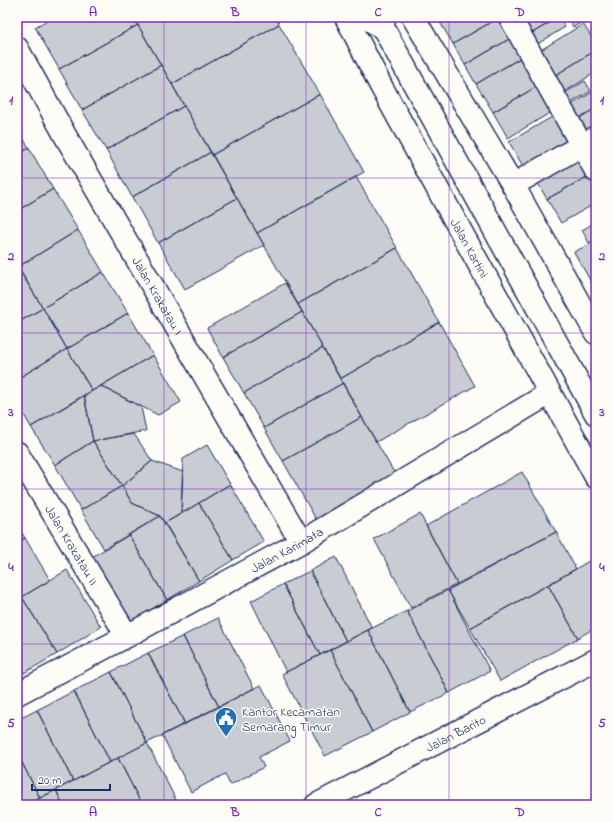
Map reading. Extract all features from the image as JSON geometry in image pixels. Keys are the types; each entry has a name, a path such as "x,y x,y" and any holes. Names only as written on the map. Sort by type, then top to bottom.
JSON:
{"street":[{"name":"Jalan Kartini","path":"346,17 381,86 596,476"},
{"path":"413,17 513,185 596,333"},
{"path":"510,17 589,141 596,171"},
{"path":"379,24 596,414"},
{"name":"Jalan Krakatau I","path":"17,48 70,144 301,542"},
{"path":"513,185 589,141"},
{"name":"Jalan Karimata","path":"17,694 301,542 550,393"},
{"name":"Jalan Krakatau II","path":"17,452 127,636"},
{"name":"Jalan Barito","path":"316,805 596,660"}],"building":[{"path":"53,17 133,17 138,25 59,69 35,27"},
{"path":"133,17 276,17 279,24 172,84"},
{"path":"442,17 500,17 453,44 438,19"},
{"path":"500,17 516,35 465,65 453,44"},
{"path":"514,17 534,17 520,26"},
{"path":"539,17 559,17 529,35 524,26"},
{"path":"559,17 565,27 536,45 529,35"},
{"path":"568,17 591,17 573,27"},
{"path":"596,17 596,30 590,19"},
{"path":"279,24 320,94 212,155 172,84"},
{"path":"583,24 596,44 596,50 551,78 536,53"},
{"path":"138,25 161,65 82,110 59,69"},
{"path":"516,35 527,54 476,84 465,65"},
{"path":"596,50 596,72 561,94 551,78"},
{"path":"527,54 543,83 493,112 476,84"},
{"path":"161,65 184,106 106,150 82,110"},
{"path":"585,81 591,91 569,104 563,94"},
{"path":"543,83 558,108 508,138 493,112"},
{"path":"596,90 596,108 574,121 566,108"},
{"path":"320,94 364,172 257,233 212,155"},
{"path":"184,106 211,152 132,197 106,150"},
{"path":"596,108 596,130 584,137 574,121"},
{"path":"557,114 575,145 527,173 509,142"},
{"path":"17,128 29,148 17,155"},
{"path":"29,148 53,189 17,211 17,155"},
{"path":"580,148 594,173 547,199 533,175"},
{"path":"211,152 237,198 158,243 132,197"},
{"path":"594,173 596,177 596,203 561,223 547,199"},
{"path":"356,177 397,248 298,304 257,233"},
{"path":"53,189 78,230 18,267 17,211"},
{"path":"237,198 264,245 185,289 158,243"},
{"path":"596,222 596,239 589,243 582,230"},
{"path":"78,230 103,272 43,308 18,267"},
{"path":"596,241 596,277 590,280 574,252"},
{"path":"397,248 439,322 340,379 298,304"},
{"path":"17,267 43,308 17,323"},
{"path":"103,272 128,313 67,349 43,308"},
{"path":"596,277 596,292 590,280"},
{"path":"285,283 302,312 223,357 207,328"},
{"path":"43,308 67,349 17,379 17,323"},
{"path":"302,312 323,348 244,393 223,357"},
{"path":"128,313 153,355 92,391 67,349"},
{"path":"439,322 475,386 376,442 340,379"},
{"path":"323,348 343,383 264,428 244,393"},
{"path":"67,349 92,391 31,427 17,403 17,379"},
{"path":"153,355 181,402 158,415 101,386"},
{"path":"343,383 362,417 283,461 264,428"},
{"path":"101,386 141,407 146,431 93,441 84,395"},
{"path":"84,395 93,441 55,465 31,427"},
{"path":"362,417 396,476 317,521 283,461"},
{"path":"134,434 152,461 122,486 93,441"},
{"path":"93,441 122,486 81,510 55,465"},
{"path":"207,445 230,484 181,514 183,459"},
{"path":"152,461 183,472 181,514 165,523 160,516 132,503 122,486"},
{"path":"522,472 556,532 457,584 426,526"},
{"path":"230,484 264,542 233,560 199,503"},
{"path":"122,486 132,503 160,516 104,549 81,510"},
{"path":"199,503 233,560 199,581 165,523"},
{"path":"420,514 457,584 411,608 374,539"},
{"path":"160,516 199,581 167,600 129,535"},
{"path":"17,525 25,538 17,543"},
{"path":"556,532 576,569 470,628 448,590"},
{"path":"129,535 167,600 128,623 90,558"},
{"path":"25,538 50,580 17,600 17,543"},
{"path":"336,557 372,628 346,641 310,571"},
{"path":"589,561 596,574 596,627 578,638 548,585"},
{"path":"67,570 101,627 57,654 22,597"},
{"path":"310,571 346,641 320,655 283,584"},
{"path":"283,584 320,655 286,672 251,601"},
{"path":"548,585 578,638 500,681 470,628"},
{"path":"448,590 490,671 449,693 407,611"},
{"path":"22,597 57,654 24,673 17,662 17,600"},
{"path":"407,611 449,693 410,712 368,630"},
{"path":"218,618 254,688 219,707 183,636"},
{"path":"368,630 410,712 372,732 330,650"},
{"path":"183,636 219,707 185,724 148,653"},
{"path":"330,650 372,732 325,756 282,674"},
{"path":"148,653 185,724 147,743 111,672"},
{"path":"17,662 24,673 17,677"},
{"path":"111,672 147,743 110,762 74,691"},
{"name":"Kantor Kecamatan Semarang Timur","path":"261,685 290,741 259,757 264,767 230,785 225,774 191,792 162,735"},
{"path":"74,691 110,762 73,781 37,710"},
{"path":"37,710 73,781 40,798 17,753 17,720"},
{"path":"147,743 176,800 165,805 142,805 118,758"},
{"path":"17,753 40,798 25,805 17,805"},
{"path":"118,758 142,805 63,805 56,790"},
{"path":"56,790 63,805 25,805 40,798"}],"place":[{"name":"Kantor Kecamatan Semarang Timur","path":"226,738"}]}
